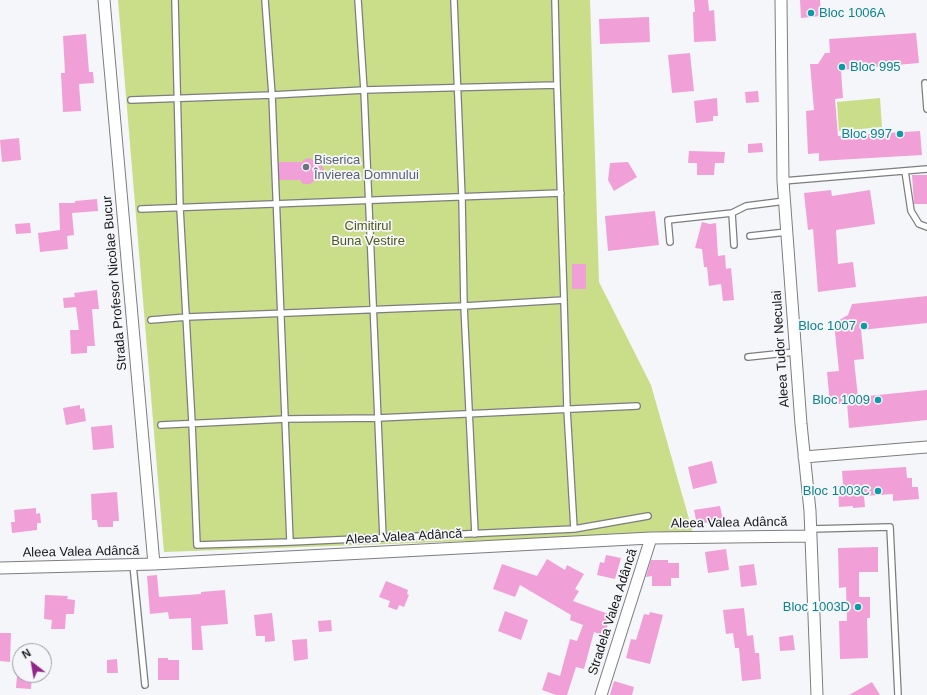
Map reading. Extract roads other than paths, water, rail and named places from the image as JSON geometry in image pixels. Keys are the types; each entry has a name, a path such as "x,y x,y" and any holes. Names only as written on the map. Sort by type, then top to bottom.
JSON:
{"street":[{"name":"Strada Profesor Nicolae Bucur","path":"104,0 154,564"},
{"name":"Aleea Tudor Neculai","path":"781,0 783,181 804,457 810,511 817,695"},
{"path":"804,457 927,447"},
{"name":"Aleea Valea Adâncă","path":"0,568 133,565 651,538 810,532"},
{"name":"Stradela Valea Adâncă","path":"601,695 651,538"}],"lane":[{"path":"175,0 180,208 187,317 197,545 574,530 648,516"},
{"path":"265,0 272,94 290,542"},
{"path":"358,0 364,90 383,538"},
{"path":"454,0 462,198 464,306 475,534"},
{"path":"555,0 567,409 574,530"},
{"path":"925,83 927,109"},
{"path":"131,100 364,90 557,85"},
{"path":"783,181 927,168"},
{"path":"905,170 911,211 919,224 927,228"},
{"path":"141,209 462,198 561,193"},
{"path":"670,242 668,220 732,213 746,206 785,201"},
{"path":"732,213 734,245"},
{"path":"750,236 787,232"},
{"path":"151,320 187,317 464,306 564,300"},
{"path":"748,357 796,352"},
{"path":"161,425 286,419 378,418 638,406"},
{"path":"810,532 890,527 898,695"},
{"path":"133,565 145,685"}],"place":[{"name":"Bloc 1006A","path":"811,13"},
{"name":"Bloc 995","path":"842,67"},
{"name":"Bloc 997","path":"900,134"},
{"name":"Biserica Învierea Domnului","path":"306,167"},
{"name":"Bloc 1007","path":"864,326"},
{"name":"Bloc 1009","path":"878,400"},
{"name":"Bloc 1003C","path":"878,491"},
{"name":"Bloc 1003D","path":"858,607"}],"park label":[{"name":"Cimitirul Buna Vestire","path":"368,234"}]}
